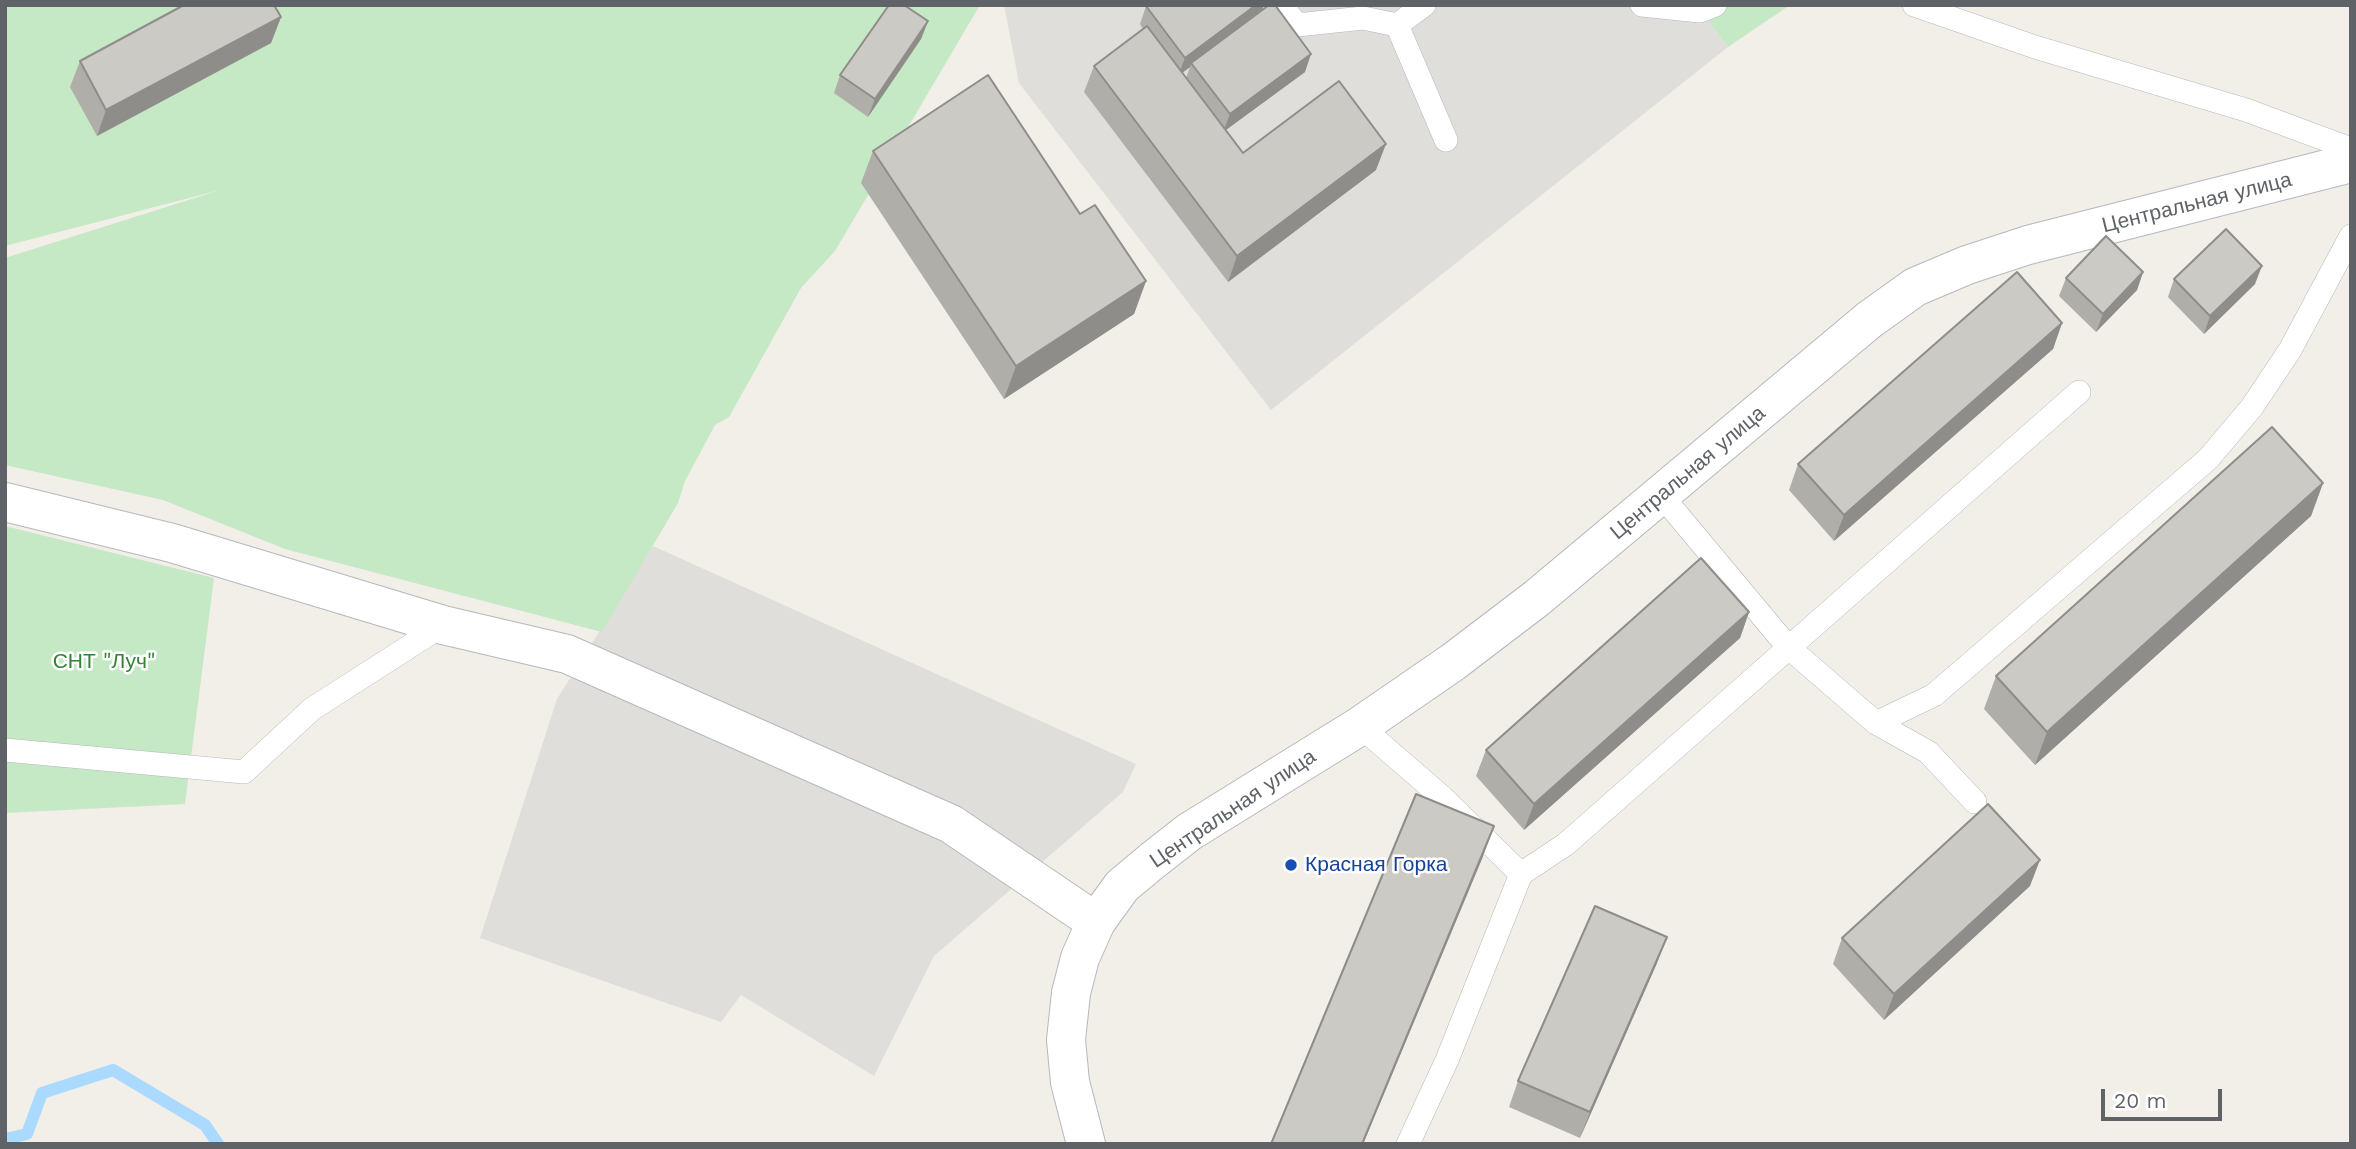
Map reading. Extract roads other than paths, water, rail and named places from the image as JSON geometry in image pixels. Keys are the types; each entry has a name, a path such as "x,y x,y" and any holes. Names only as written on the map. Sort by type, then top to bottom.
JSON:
{"street":[{"name":"Центральная улица","path":"1086,1144 1070,1082 1066,1040 1080,958 1096,922 1122,886 1189,832 1360,726 1453,662 1537,598 1662,496 1869,320 1915,287 1966,265 2028,245 2351,163"},
{"path":"5,502 172,543 443,625 567,654 951,824 1096,922"}],"lane":[{"path":"1281,5 1297,25 1363,18 1397,25 1424,5"},
{"path":"1642,5 1700,10 1715,5"},
{"path":"1914,5 2035,47 2246,110 2351,149"},
{"path":"1397,25 1446,140"},
{"path":"1876,723 1934,695 2208,459 2252,407 2290,350 2351,236"},
{"path":"1408,1144 1452,1047 1521,874 1566,844 2079,392"},
{"path":"1662,496 1788,647 1876,723 1928,752 1975,802"},
{"path":"6,750 244,772 312,709 443,625"},
{"path":"1360,726 1442,797 1521,874"}],"waterway":[{"path":"5,1139 27,1134 42,1093 113,1070 205,1125 218,1144"}],"place":[{"name":"Красная Горка","path":"1291,865"}],"park label":[{"name":"СНТ \"Луч\"","path":"104,662"}]}
